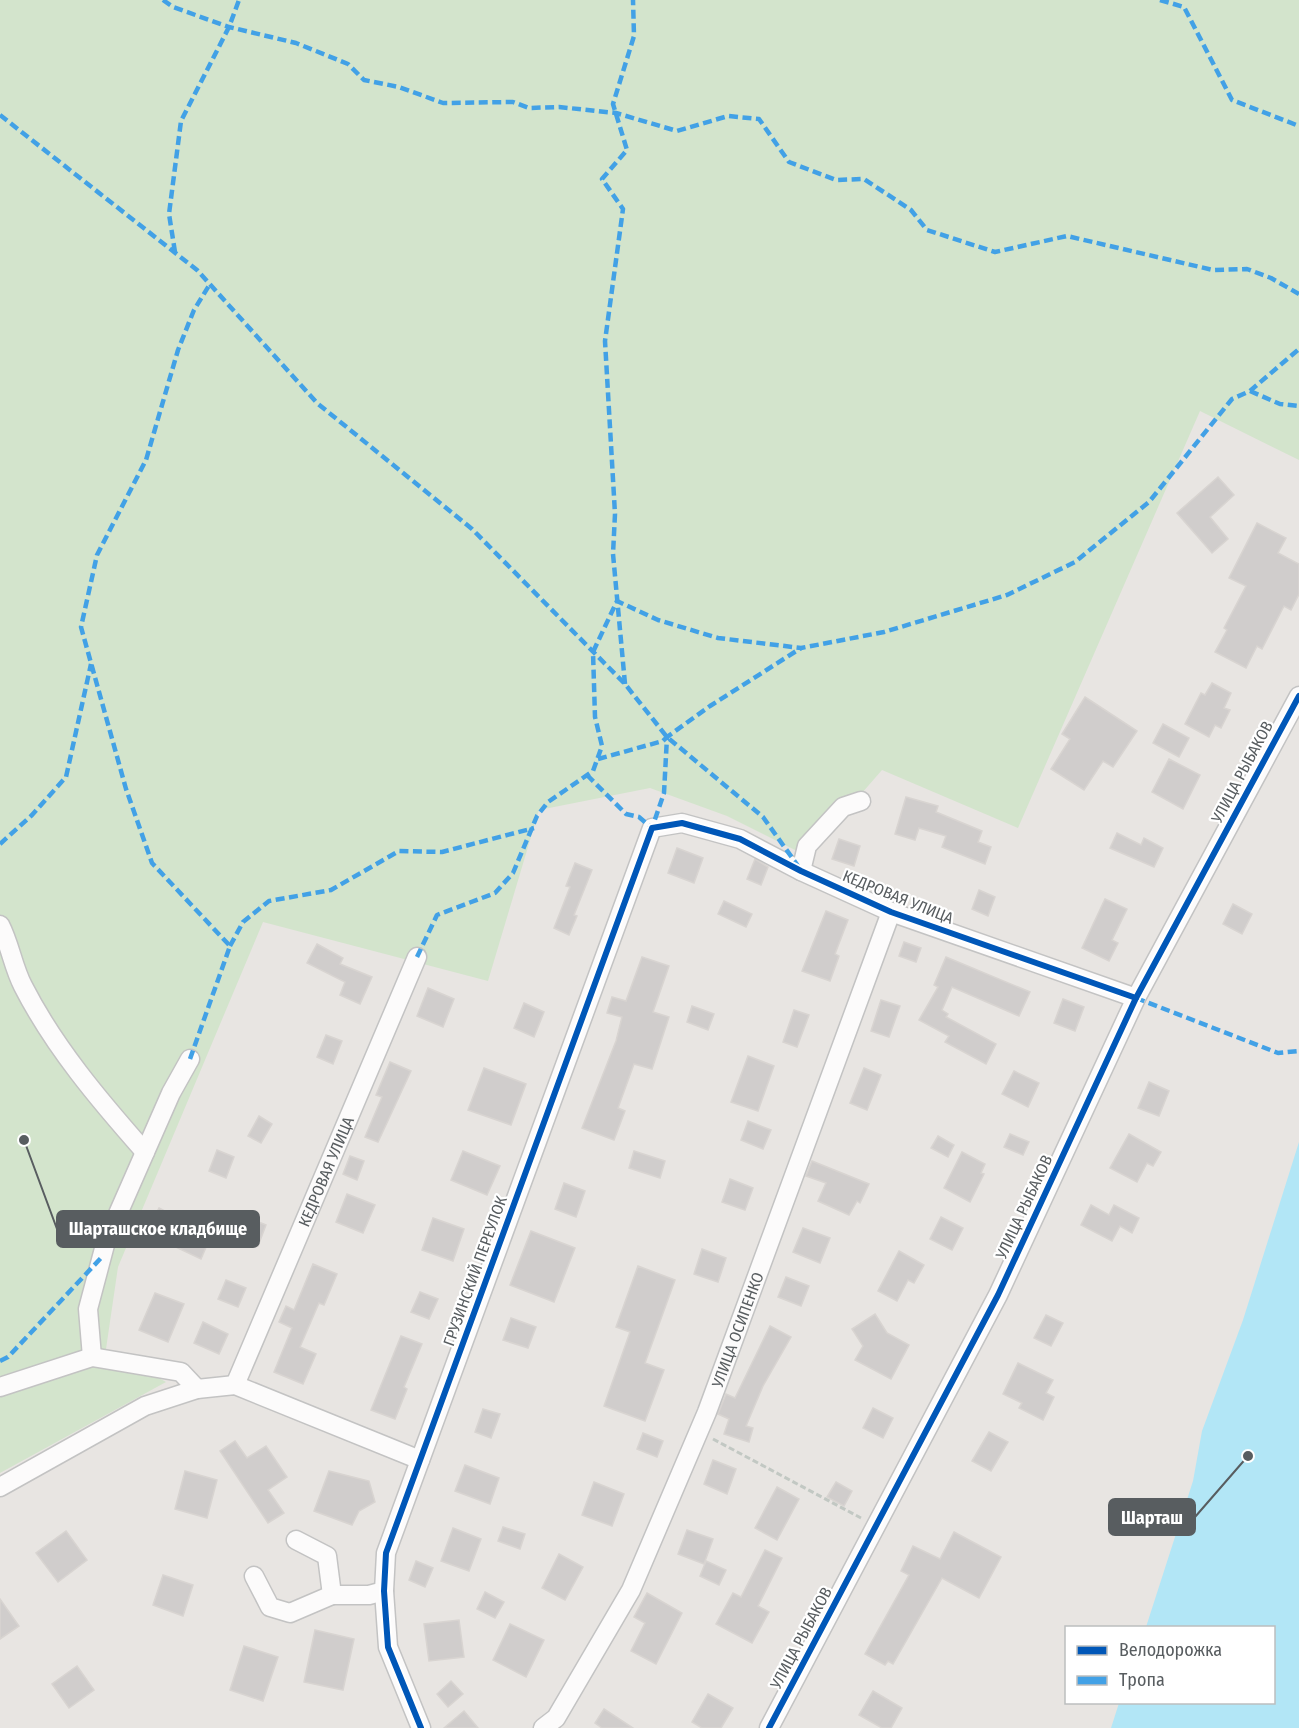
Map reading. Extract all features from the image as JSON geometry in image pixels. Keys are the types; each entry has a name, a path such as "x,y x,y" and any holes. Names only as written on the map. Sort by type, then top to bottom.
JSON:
{"street":[{"name":"УЛИЦА РЫБАКОВ","path":"769,1728 998,1295 1136,998 1299,696"},
{"path":"801,871 807,846 843,807 861,801"},
{"name":"КЕДРОВАЯ УЛИЦА","path":"652,828 682,823 740,839 801,871 891,912 1136,998"},
{"name":"ГРУЗИНСКИЙ ПЕРЕУЛОК","path":"421,1728 388,1647 384,1591 387,1553 652,828"},
{"name":"УЛИЦА ОСИПЕНКО","path":"543,1728 556,1718 631,1590 699,1431 891,912"},
{"path":"0,926 22,984 54,1037 104,1105 145,1152"},
{"name":"КЕДРОВАЯ УЛИЦА","path":"235,1385 417,957"},
{"path":"92,1357 88,1309 103,1249 145,1152 190,1059"},
{"path":"0,1387 92,1357 181,1371 197,1389"},
{"path":"0,1486 145,1406 197,1389 235,1385 420,1460"},
{"path":"296,1540 327,1556 332,1596"},
{"path":"254,1576 270,1607 290,1613 332,1596 369,1595 384,1591"}],"path":[{"path":"699,1431 876,1526"}],"green space":[{"path":"0,0 1299,0 1299,460 1200,411 1018,828 882,770 807,856 727,816 650,788 539,810 488,981 263,922 118,1267 106,1349 166,1382 0,1473"}],"water":[{"path":"1299,1142 1299,1728 1111,1728 1119,1704 1275,1704 1275,1626 1146,1626 1193,1481 1202,1431 1243,1320"}],"building":[{"path":"1218,477 1234,495 1210,517 1228,539 1212,553 1177,513"},
{"path":"1257,523 1286,538 1278,553 1299,564 1299,594 1291,610 1284,606 1262,649 1257,646 1246,668 1215,652 1227,630 1224,628 1246,586 1229,578"},
{"path":"1212,683 1231,693 1224,708 1230,710 1221,728 1215,725 1209,737 1185,724 1201,693 1205,695"},
{"path":"1085,697 1137,731 1113,767 1103,761 1084,790 1051,769 1070,739 1062,734"},
{"path":"1163,724 1189,738 1179,757 1153,743"},
{"path":"1169,759 1200,775 1183,809 1152,792"},
{"path":"906,797 938,806 936,812 982,831 978,842 991,847 985,864 942,847 946,836 919,828 915,840 895,834"},
{"path":"1117,833 1141,845 1144,838 1163,848 1154,867 1110,848"},
{"path":"839,839 860,846 854,866 832,859"},
{"path":"677,848 703,858 694,883 668,873"},
{"path":"755,859 768,867 761,885 747,879"},
{"path":"575,863 592,870 574,915 577,916 569,935 554,928 570,887 566,886"},
{"path":"979,890 995,897 988,916 972,909"},
{"path":"1105,899 1127,909 1112,940 1118,943 1109,961 1082,948"},
{"path":"724,901 752,914 746,927 718,914"},
{"path":"1233,904 1252,914 1242,934 1223,924"},
{"path":"826,911 848,920 835,954 839,956 830,981 802,971"},
{"path":"904,942 921,948 916,962 899,956"},
{"path":"317,944 343,958 340,964 372,977 360,1004 340,995 345,982 307,963"},
{"path":"642,957 669,966 653,1012 669,1017 652,1069 634,1064 618,1108 625,1111 614,1140 582,1128 616,1041 622,1017 607,1013 612,997 626,1001"},
{"path":"946,957 1030,992 1019,1016 952,987 942,1010 948,1014 946,1017 996,1044 986,1064 945,1042 949,1036 919,1020 938,987 934,985"},
{"path":"428,988 454,999 443,1027 417,1016"},
{"path":"1063,999 1084,1007 1075,1031 1054,1023"},
{"path":"881,1000 900,1006 889,1037 871,1031"},
{"path":"524,1003 544,1012 534,1037 514,1028"},
{"path":"692,1006 714,1014 708,1030 687,1022"},
{"path":"794,1010 809,1015 797,1047 783,1042"},
{"path":"326,1035 342,1041 333,1064 317,1057"},
{"path":"748,1056 774,1066 758,1111 731,1102"},
{"path":"390,1062 411,1071 378,1142 365,1137 382,1097 376,1095"},
{"path":"484,1068 526,1084 511,1125 468,1110"},
{"path":"864,1068 881,1075 867,1110 850,1103"},
{"path":"1014,1071 1039,1083 1028,1107 1002,1094"},
{"path":"1149,1082 1169,1091 1159,1116 1138,1108"},
{"path":"259,1116 272,1124 261,1143 248,1136"},
{"path":"748,1121 771,1130 763,1149 741,1140"},
{"path":"1010,1134 1029,1142 1023,1155 1004,1147"},
{"path":"1129,1134 1161,1152 1153,1166 1147,1163 1137,1182 1110,1168"},
{"path":"938,1136 954,1145 948,1157 931,1148"},
{"path":"217,1150 234,1157 226,1178 209,1171"},
{"path":"463,1151 500,1166 487,1195 451,1180"},
{"path":"634,1151 665,1161 660,1178 629,1168"},
{"path":"962,1152 985,1164 981,1173 984,1174 970,1202 944,1188"},
{"path":"350,1156 364,1161 357,1180 343,1174"},
{"path":"812,1161 869,1184 860,1203 857,1201 849,1215 818,1201 826,1183 806,1176"},
{"path":"730,1179 753,1188 745,1210 722,1202"},
{"path":"564,1183 585,1191 576,1217 555,1209"},
{"path":"347,1194 375,1205 363,1233 336,1222"},
{"path":"1091,1205 1109,1215 1114,1205 1139,1218 1132,1233 1120,1226 1112,1241 1081,1225"},
{"path":"159,1208 180,1219 177,1224 210,1238 201,1259 146,1233"},
{"path":"941,1217 963,1228 952,1250 930,1239"},
{"path":"249,1218 266,1225 258,1246 240,1239"},
{"path":"433,1218 464,1229 453,1261 422,1250"},
{"path":"803,1228 830,1238 820,1263 793,1252"},
{"path":"531,1231 575,1248 554,1302 510,1285"},
{"path":"702,1249 726,1258 718,1282 694,1274"},
{"path":"899,1251 924,1265 914,1283 908,1280 897,1301 878,1291"},
{"path":"313,1264 337,1274 324,1305 319,1303 300,1347 316,1354 303,1384 274,1372 292,1328 279,1322 286,1306 294,1310"},
{"path":"638,1266 675,1280 645,1363 664,1370 645,1421 604,1406 630,1332 616,1327"},
{"path":"786,1277 809,1286 801,1306 778,1297"},
{"path":"226,1280 246,1288 238,1307 218,1299"},
{"path":"420,1292 438,1299 429,1319 411,1312"},
{"path":"155,1293 184,1304 168,1342 139,1330"},
{"path":"875,1314 887,1333 909,1345 891,1379 855,1360 863,1346 852,1329"},
{"path":"1046,1315 1063,1323 1051,1346 1034,1338"},
{"path":"511,1318 536,1327 528,1348 503,1340"},
{"path":"203,1322 228,1334 219,1354 194,1343"},
{"path":"770,1326 791,1337 763,1386 746,1426 753,1428 749,1442 724,1434 729,1419 718,1414 726,1394 735,1398"},
{"path":"401,1336 422,1344 404,1387 407,1389 395,1419 371,1410"},
{"path":"1018,1363 1053,1380 1046,1393 1054,1397 1043,1420 1019,1408 1022,1403 1003,1394"},
{"path":"873,1408 893,1418 883,1438 863,1428"},
{"path":"483,1409 500,1414 491,1438 475,1432"},
{"path":"989,1432 1008,1442 991,1471 972,1461"},
{"path":"643,1433 663,1441 657,1457 637,1449"},
{"path":"235,1441 247,1458 266,1446 287,1477 268,1490 284,1513 268,1523 220,1451"},
{"path":"713,1460 736,1469 727,1494 704,1484"},
{"path":"465,1465 499,1478 490,1504 455,1491"},
{"path":"185,1471 217,1480 207,1518 175,1509"},
{"path":"329,1471 369,1481 375,1502 359,1511 352,1525 314,1511"},
{"path":"594,1482 624,1494 612,1526 582,1515"},
{"path":"836,1482 852,1491 844,1506 827,1497"},
{"path":"777,1487 799,1499 777,1540 755,1528"},
{"path":"503,1527 525,1534 520,1549 498,1541"},
{"path":"453,1528 481,1539 469,1571 441,1561"},
{"path":"687,1530 713,1539 704,1564 678,1554"},
{"path":"66,1531 87,1560 58,1582 36,1553"},
{"path":"954,1532 1001,1557 979,1598 942,1578 893,1664 888,1661 885,1665 865,1654 909,1575 901,1571 913,1546 940,1559"},
{"path":"765,1550 782,1558 758,1606 769,1612 752,1643 716,1624 733,1593 741,1597"},
{"path":"559,1554 583,1567 565,1600 542,1588"},
{"path":"416,1561 433,1568 425,1587 409,1580"},
{"path":"706,1561 726,1570 719,1585 700,1576"},
{"path":"163,1575 193,1585 183,1616 153,1605"},
{"path":"485,1592 504,1602 495,1618 477,1609"},
{"path":"647,1593 682,1613 656,1664 631,1651 645,1623 634,1617"},
{"path":"0,1599 19,1626 0,1639"},
{"path":"459,1620 464,1657 429,1661 424,1624"},
{"path":"510,1624 544,1640 526,1677 493,1660"},
{"path":"315,1630 354,1639 343,1690 304,1682"},
{"path":"244,1646 278,1657 263,1701 230,1690"},
{"path":"77,1666 94,1690 69,1708 52,1684"},
{"path":"451,1681 463,1694 448,1707 437,1694"},
{"path":"873,1691 902,1708 891,1728 882,1728 859,1715"},
{"path":"708,1694 733,1708 721,1728 702,1728 692,1722"},
{"path":"604,1709 633,1728 602,1728 595,1723"},
{"path":"464,1711 478,1728 444,1728"}],"marked path":[{"path":"163,0 173,7 229,27 296,43 348,64 364,80 399,87 443,103 513,102 529,108 559,107 616,113 677,131 728,116 759,119 789,162 836,180 864,179 911,210 927,230 995,252 1067,236 1213,270 1247,269 1271,278 1299,294"},
{"path":"175,252 169,214 181,121 229,27 239,0"},
{"path":"625,684 613,554 615,514 605,341 623,209 602,179 627,150 613,104 634,36 633,0"},
{"path":"1160,0 1184,7 1232,100 1299,126"},
{"path":"0,115 197,270 317,403 472,529 625,684 667,737 763,817 798,866"},
{"path":"190,1059 230,946 152,863 126,789 81,627 97,555 146,460 178,350 194,310 210,284"},
{"path":"417,957 437,915 495,893 513,873 537,816 548,802 593,771 602,746 595,717 593,652 617,601 658,620 718,638 801,648 884,632 1007,595 1075,562 1149,502 1232,399 1250,391 1299,349"},
{"path":"1250,391 1280,404 1299,406"},
{"path":"587,775 626,814 639,817 652,828 664,793 667,737 710,706 801,648"},
{"path":"0,844 32,815 66,777 91,664"},
{"path":"598,759 663,741 667,737"},
{"path":"230,946 243,922 269,901 331,890 399,851 442,852 534,828"},
{"path":"1136,998 1278,1053 1299,1051"},
{"path":"0,1361 8,1357 101,1258"}],"cycle path":[{"path":"769,1728 998,1295 1136,998 1299,696"},
{"path":"421,1728 388,1647 384,1591 386,1553 652,828 682,823 740,839 801,871 891,912 1136,998"}],"place":[{"name":"Шарташское кладбище","path":"24,1140"},
{"name":"Шарташ","path":"1248,1456"}]}
